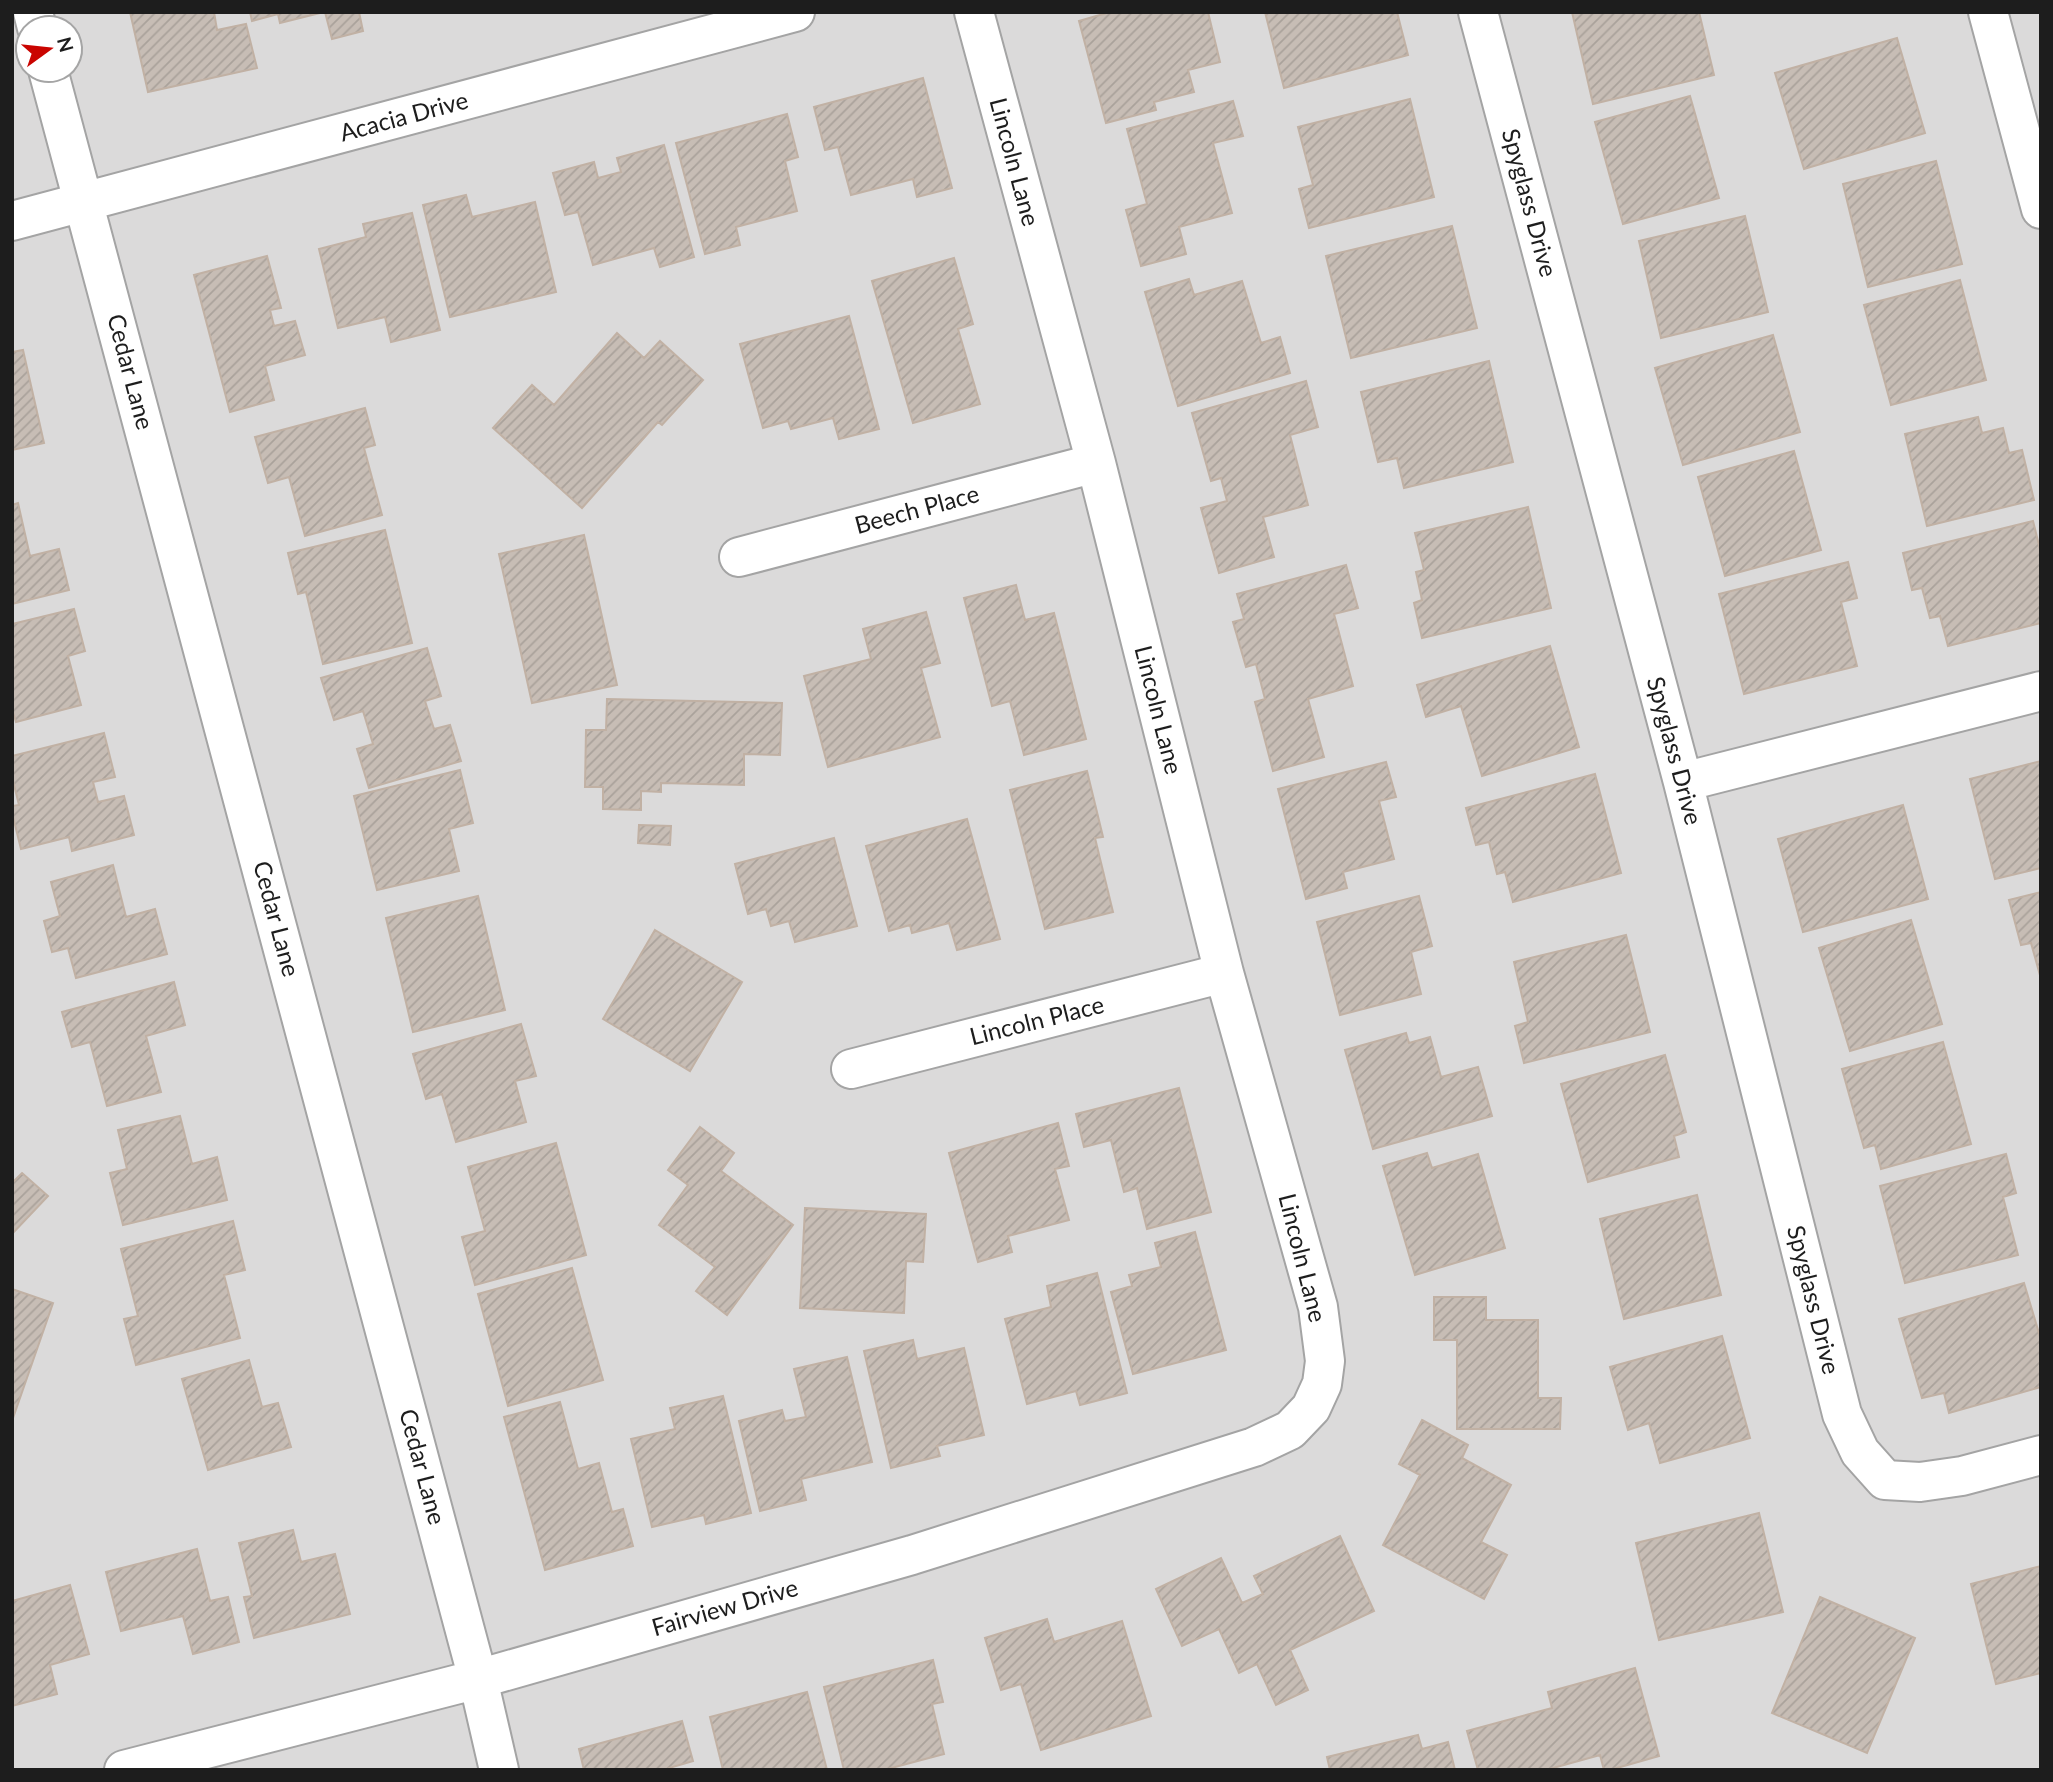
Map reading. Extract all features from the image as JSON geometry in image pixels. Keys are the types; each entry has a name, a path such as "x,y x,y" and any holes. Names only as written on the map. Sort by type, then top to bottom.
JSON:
{"street":[{"name":"Acacia Drive","path":"12,221 795,12"},
{"name":"Lincoln Lane","path":"974,12 1096,463 1224,973 1318,1307 1325,1361 1322,1384 1311,1408"},
{"name":"Spyglass Drive","path":"1478,12 1683,782 1842,1414 1860,1452 1885,1480 1920,1482 1962,1476 2041,1455"},
{"path":"1988,12 2041,209"},
{"name":"Cedar Lane","path":"52,84 478,1679 499,1770"},
{"name":"Beech Place","path":"739,557 1096,463"},
{"path":"1683,782 2041,691"},
{"name":"Lincoln Place","path":"851,1069 1224,973"},
{"name":"Fairview Drive","path":"124,1770 478,1679 912,1555 1254,1447 1290,1430 1311,1408"}],"shaded area":[{"path":"12,12 2041,12 2041,1770 12,1770"}],"building":[{"path":"130,12 214,12 217,30 246,24 257,68 148,92"},
{"path":"250,12 324,12 280,23 278,14 252,21"},
{"path":"325,12 359,12 363,31 332,39"},
{"path":"1110,12 1208,12 1220,62 1188,70 1194,92 1154,102 1156,110 1106,123 1079,21"},
{"path":"1265,12 1397,12 1408,55 1284,88"},
{"path":"1572,12 1699,12 1714,75 1593,104"},
{"path":"1897,38 1925,133 1804,169 1775,73"},
{"path":"923,78 952,188 917,197 913,179 851,195 838,147 825,150 814,107"},
{"path":"1690,96 1719,198 1623,224 1595,122"},
{"path":"1410,99 1434,197 1309,228 1299,189 1313,185 1298,127"},
{"path":"1233,101 1243,136 1213,143 1232,213 1179,227 1186,254 1141,266 1126,210 1147,204 1127,129"},
{"path":"787,114 798,157 785,161 797,211 736,227 740,245 705,254 676,143"},
{"path":"664,145 694,257 660,267 654,248 593,265 578,212 565,215 553,173 594,162 598,178 621,172 617,158"},
{"path":"1936,161 1962,264 1868,287 1843,184"},
{"path":"466,195 472,217 535,202 556,292 450,317 423,205"},
{"path":"412,213 440,330 391,342 385,317 338,328 319,249 366,237 363,224"},
{"path":"1745,216 1768,312 1661,338 1639,241"},
{"path":"1452,226 1477,328 1351,358 1326,256"},
{"path":"267,256 281,308 270,310 274,326 295,321 305,355 265,366 274,400 230,412 194,275"},
{"path":"954,258 973,324 958,329 980,404 913,423 872,281"},
{"path":"1189,279 1194,295 1242,281 1261,343 1280,337 1290,373 1178,406 1145,292"},
{"path":"1960,280 1986,380 1891,405 1864,305"},
{"path":"849,316 879,429 839,439 833,418 791,429 788,421 763,428 740,344"},
{"path":"617,333 644,358 660,341 703,380 662,425 658,422 582,508 493,428 532,385 554,405"},
{"path":"1773,335 1800,432 1683,465 1655,368"},
{"path":"23,350 44,443 12,450 12,352"},
{"path":"1489,361 1513,462 1404,488 1397,458 1378,462 1361,392"},
{"path":"1306,381 1318,427 1290,435 1308,505 1263,517 1274,557 1219,573 1201,508 1227,501 1221,478 1211,481 1192,413"},
{"path":"365,408 375,445 364,448 382,515 305,536 289,477 268,483 255,437"},
{"path":"1978,417 1982,433 2003,428 2009,453 2022,450 2034,500 1927,526 1905,434"},
{"path":"1794,451 1821,550 1725,576 1698,477"},
{"path":"18,503 30,556 59,549 69,590 12,604 12,505"},
{"path":"1528,507 1551,608 1422,638 1414,603 1422,600 1416,572 1424,570 1415,533"},
{"path":"2033,521 2041,553 2041,623 1948,646 1940,616 1930,618 1922,588 1912,590 1903,553"},
{"path":"385,530 412,643 323,664 306,592 298,594 288,553"},
{"path":"584,535 617,685 532,703 499,554"},
{"path":"1848,562 1857,598 1841,602 1857,666 1744,694 1719,594"},
{"path":"1346,565 1358,608 1334,614 1353,686 1308,699 1324,757 1273,771 1255,702 1265,699 1256,664 1246,667 1233,622 1244,619 1237,594"},
{"path":"1016,585 1025,620 1054,613 1086,739 1024,755 1010,701 992,706 964,598"},
{"path":"74,609 85,651 68,656 81,705 16,722 12,709 12,624"},
{"path":"926,612 940,663 921,668 940,737 828,767 804,676 871,659 863,629"},
{"path":"1550,646 1579,747 1482,776 1461,706 1426,717 1417,685"},
{"path":"427,648 441,696 425,701 434,729 450,725 461,761 369,788 357,749 373,744 363,711 334,720 321,678"},
{"path":"607,699 782,703 780,755 744,754 744,785 661,783 661,792 641,791 641,810 603,809 603,787 585,787 586,730 606,730"},
{"path":"104,733 115,777 93,782 98,802 124,796 134,835 72,851 69,837 21,849 12,813 12,806 19,805 12,777 12,756"},
{"path":"2041,761 2041,868 1995,879 1970,779"},
{"path":"1386,762 1396,797 1379,801 1394,859 1343,872 1347,888 1306,899 1278,789"},
{"path":"460,770 473,823 449,829 459,871 377,890 354,796"},
{"path":"1087,771 1103,837 1095,838 1113,912 1045,929 1010,790"},
{"path":"1595,774 1621,873 1513,902 1505,872 1497,874 1489,842 1476,845 1466,808"},
{"path":"1903,805 1928,899 1803,932 1778,839"},
{"path":"967,819 1000,939 957,950 949,923 912,933 910,925 889,931 866,846"},
{"path":"639,825 671,826 670,845 638,843"},
{"path":"834,838 857,926 795,942 789,921 771,926 766,909 748,914 735,864"},
{"path":"113,865 126,917 155,909 167,954 76,978 68,948 52,952 44,921 60,916 51,882"},
{"path":"2041,892 2041,979 2031,943 2021,945 2009,900"},
{"path":"478,896 505,1010 413,1032 386,918"},
{"path":"1419,896 1432,946 1411,952 1421,994 1340,1015 1317,922"},
{"path":"1911,920 1942,1024 1850,1051 1819,948"},
{"path":"655,930 742,982 690,1071 603,1019"},
{"path":"1626,935 1650,1032 1524,1063 1515,1026 1528,1022 1514,962"},
{"path":"174,982 185,1025 146,1036 161,1092 107,1106 90,1042 72,1047 62,1012"},
{"path":"521,1024 536,1076 515,1081 526,1122 456,1142 442,1094 426,1099 413,1054"},
{"path":"1406,1033 1409,1043 1430,1037 1441,1077 1478,1067 1492,1116 1373,1149 1345,1050"},
{"path":"1943,1042 1971,1144 1881,1169 1875,1145 1864,1148 1842,1069"},
{"path":"1665,1055 1686,1132 1674,1136 1679,1157 1588,1182 1561,1084"},
{"path":"1179,1088 1211,1212 1147,1229 1137,1188 1124,1192 1111,1140 1084,1147 1076,1114"},
{"path":"180,1116 192,1164 217,1157 227,1200 123,1225 110,1173 127,1169 118,1130"},
{"path":"1058,1123 1069,1166 1055,1169 1069,1220 1008,1236 1012,1252 978,1262 949,1153"},
{"path":"700,1127 734,1153 721,1171 793,1225 727,1315 696,1291 715,1267 659,1225 688,1185 668,1170"},
{"path":"556,1143 586,1255 475,1285 462,1237 485,1231 468,1167"},
{"path":"1427,1153 1432,1168 1478,1154 1505,1248 1415,1275 1383,1166"},
{"path":"2006,1154 2016,1193 2003,1197 2018,1255 1905,1283 1880,1186"},
{"path":"22,1173 48,1196 12,1234 12,1183"},
{"path":"1697,1195 1721,1295 1624,1319 1600,1219"},
{"path":"805,1208 926,1214 923,1262 906,1261 904,1313 800,1308"},
{"path":"233,1221 245,1270 224,1275 240,1338 136,1365 124,1319 138,1316 121,1249"},
{"path":"1195,1232 1226,1350 1133,1374 1111,1292 1132,1286 1129,1275 1161,1267 1155,1243"},
{"path":"572,1268 603,1380 508,1406 478,1294"},
{"path":"1097,1273 1127,1393 1080,1405 1076,1391 1027,1404 1005,1319 1051,1307 1047,1286"},
{"path":"2024,1283 2041,1340 2041,1387 1949,1413 1944,1393 1922,1398 1899,1319"},
{"path":"12,1289 53,1303 12,1421"},
{"path":"1434,1297 1486,1297 1486,1320 1538,1320 1538,1398 1561,1398 1560,1429 1457,1429 1457,1340 1434,1340"},
{"path":"1722,1336 1750,1438 1660,1463 1649,1423 1628,1430 1610,1367"},
{"path":"913,1340 917,1359 964,1348 984,1435 937,1446 940,1456 891,1468 864,1351"},
{"path":"847,1357 872,1462 801,1479 806,1500 760,1511 739,1421 782,1410 785,1421 806,1417 794,1369"},
{"path":"249,1360 262,1407 278,1403 291,1447 208,1470 182,1379"},
{"path":"723,1396 751,1513 706,1524 704,1515 652,1527 631,1439 675,1429 670,1408"},
{"path":"560,1402 578,1469 599,1463 612,1512 623,1509 633,1546 545,1570 504,1417"},
{"path":"1422,1420 1468,1445 1462,1458 1511,1485 1481,1542 1507,1555 1484,1599 1383,1545 1420,1475 1399,1464"},
{"path":"1759,1513 1783,1612 1659,1640 1636,1543"},
{"path":"293,1530 301,1562 335,1554 350,1614 254,1638 244,1597 252,1596 239,1543"},
{"path":"1340,1536 1374,1611 1290,1650 1308,1690 1276,1705 1257,1664 1239,1673 1219,1629 1182,1646 1156,1589 1221,1558 1242,1603 1263,1594 1254,1576"},
{"path":"197,1549 210,1601 228,1597 239,1642 193,1654 183,1616 121,1631 106,1572"},
{"path":"2041,1566 2041,1673 1996,1684 1971,1584"},
{"path":"70,1585 89,1654 50,1665 57,1694 12,1706 12,1601"},
{"path":"1820,1597 1915,1638 1867,1753 1772,1713"},
{"path":"1047,1619 1054,1642 1122,1621 1151,1716 1041,1750 1021,1684 1001,1690 985,1638"},
{"path":"933,1660 943,1702 932,1704 944,1754 884,1770 844,1770 824,1687"},
{"path":"1635,1668 1659,1756 1610,1770 1604,1770 1600,1755 1546,1770 1478,1770 1467,1731 1552,1708 1548,1692"},
{"path":"807,1692 827,1770 723,1770 710,1717"},
{"path":"682,1721 693,1761 669,1768 670,1770 584,1770 579,1749"},
{"path":"1418,1735 1422,1749 1448,1742 1455,1770 1330,1770 1327,1757"}]}
